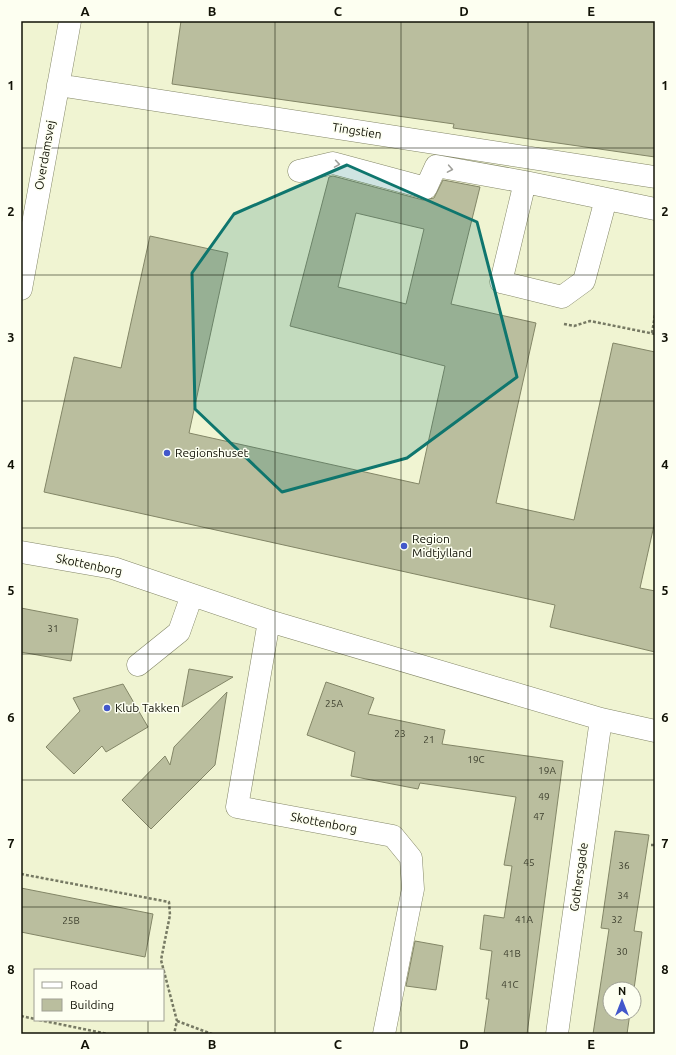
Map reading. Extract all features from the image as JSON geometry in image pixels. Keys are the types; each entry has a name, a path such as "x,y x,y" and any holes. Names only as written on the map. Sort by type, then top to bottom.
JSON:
{"street":[{"name":"Overdamsvej","path":"21,289 30,191 58,85 70,21"},
{"name":"Tingstien","path":"58,85 655,177"},
{"path":"299,171 333,163 426,188 436,166 525,182 655,209"},
{"path":"525,182 501,282 562,297 584,282 606,199"},
{"name":"Skottenborg","path":"21,552 113,568 269,621 601,719 655,731"},
{"path":"138,666 179,632 192,595"},
{"name":"Skottenborg","path":"269,621 237,807 393,836 410,858 413,889 384,1034"},
{"name":"Gothersgade","path":"557,1034 601,719"}],"path":[{"path":"652,333 655,315"},
{"path":"651,844 655,845"},
{"path":"21,874 169,902 170,915 161,960 163,969"},
{"path":"164,971 177,1021 174,1034"},
{"path":"21,1016 34,1019"},
{"path":"44,1021 108,1034"},
{"path":"177,1021 212,1034"}],"highlighted area":[{"path":"347,165 477,222 517,377 407,458 282,492 195,409 192,273 234,214"}],"building":[{"path":"181,21 655,21 655,157 453,128 454,124 172,84"},
{"name":"Regionshuset","path":"333,176 423,200 434,198 443,180 480,187 451,304 536,323 496,503 574,520 613,343 655,352 655,521 640,588 655,591 655,652 550,627 555,605 44,492 74,357 121,368 150,236 228,253 189,433 419,484 445,366 290,326 329,177","holes":["356,213 424,229 406,304 338,287"]},
{"path":"21,608 78,619 71,661 21,652"},
{"path":"189,669 233,677 182,707"},
{"path":"326,682 374,698 368,714 445,730 442,744 563,761 527,1034 484,1034 489,999 486,999 492,951 480,949 484,915 504,918 512,866 504,865 516,797 420,783 418,789 351,776 355,752 307,735"},
{"name":"Klub Takken","path":"123,684 148,727 106,752 102,746 74,774 46,747 80,711 73,698"},
{"path":"227,692 215,765 151,829 122,800 165,756 170,765 174,747"},
{"path":"615,831 649,835 634,931 642,932 635,981 602,981 602,1021 629,1021 627,1034 593,1034 609,929 601,928"},
{"path":"21,888 153,914 145,957 21,932"},
{"path":"415,941 443,946 436,990 406,986"}],"place":[{"name":"Regionshuset","path":"167,453"},
{"name":"Region Midtjylland","path":"404,546"},
{"name":"Klub Takken","path":"107,708"}]}
